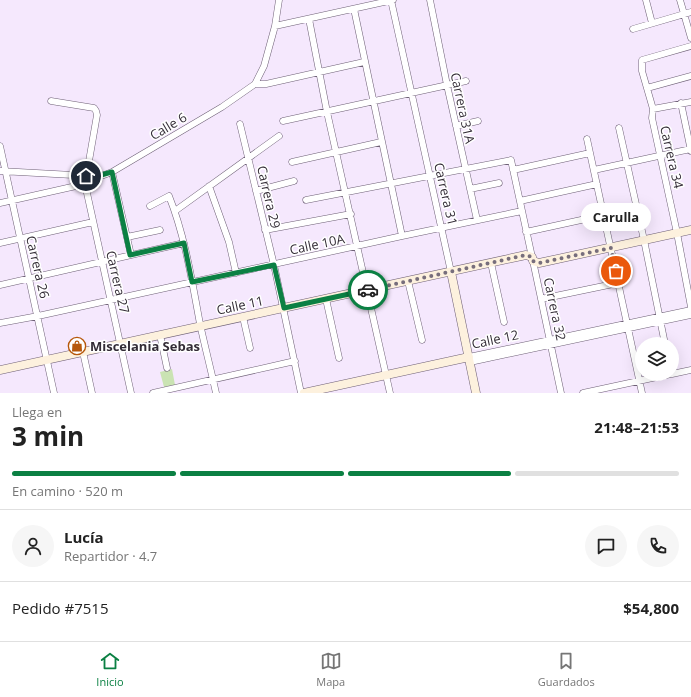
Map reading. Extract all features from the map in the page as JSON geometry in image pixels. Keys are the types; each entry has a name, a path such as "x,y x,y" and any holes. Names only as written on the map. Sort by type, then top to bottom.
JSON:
{"street":[{"name":"Calle 6","path":"3,171 86,176 97,176 112,172 222,107 255,84 264,66 275,26 279,0"},
{"path":"275,26 392,0"},
{"name":"Carrera 31","path":"392,0 476,393"},
{"name":"Carrera 31A","path":"430,0 477,220"},
{"path":"646,0 652,23"},
{"path":"680,0 688,13 691,38"},
{"path":"354,9 402,236"},
{"path":"633,29 688,13"},
{"path":"309,18 327,112 390,393"},
{"name":"Carrera 34","path":"691,46 642,60 642,71 653,109 652,118 677,233 691,308"},
{"path":"255,84 266,84 364,62"},
{"path":"647,88 691,76"},
{"path":"284,121 466,81"},
{"name":"Carrera 27","path":"51,101 94,108 97,114 85,184 131,393"},
{"path":"653,109 691,102"},
{"path":"594,170 691,150 681,103"},
{"path":"456,126 478,121"},
{"name":"Carrera 29","path":"240,124 303,393"},
{"path":"619,128 664,337"},
{"path":"175,211 279,136"},
{"path":"587,139 635,363"},
{"path":"292,162 381,142"},
{"name":"Carrera 26","path":"0,149 3,171 12,200 54,393"},
{"path":"513,170 590,153"},
{"name":"Carrera 32","path":"466,169 511,160 561,393"},
{"path":"306,200 466,169"},
{"path":"112,172 130,255"},
{"path":"256,191 294,180"},
{"path":"470,189 499,183"},
{"path":"0,203 85,184"},
{"path":"520,201 597,184"},
{"path":"210,186 229,242 236,273"},
{"path":"150,206 169,196 175,211 184,243 200,326 216,393"},
{"name":"Calle 10A","path":"0,323 522,211"},
{"path":"265,230 351,214"},
{"path":"526,232 604,215"},
{"path":"0,243 93,222"},
{"path":"126,237 160,230"},
{"name":"Calle 11","path":"0,370 526,255 539,263 691,230"},
{"path":"0,284 184,243"},
{"path":"491,263 504,322"},
{"path":"408,281 422,340"},
{"path":"541,299 618,282"},
{"path":"326,299 339,358"},
{"name":"Calle 12","path":"660,319 691,308"},
{"name":"Calle 12","path":"303,393 387,377 660,319 691,315"},
{"path":"243,317 250,348"},
{"path":"160,335 167,368"},
{"path":"83,352 92,393"},
{"path":"153,393 295,361"},
{"path":"679,373 691,370"},
{"name":"Calle 12","path":"323,393 387,377"},
{"path":"583,393 639,381 642,393"}],"green space":[{"path":"172,369 175,385 164,387 160,372"}],"way so far":[{"path":"368,290 526,255 532,257 533,261 539,263 611,248 616,271"}],"place":[{"name":"Carulla","path":"616,271"},
{"name":"Miscelania Sebas","path":"77,346"}],"route":[{"path":"86,176 104,175 112,172 130,255 184,243 192,282 274,265 284,308 368,290"}]}
